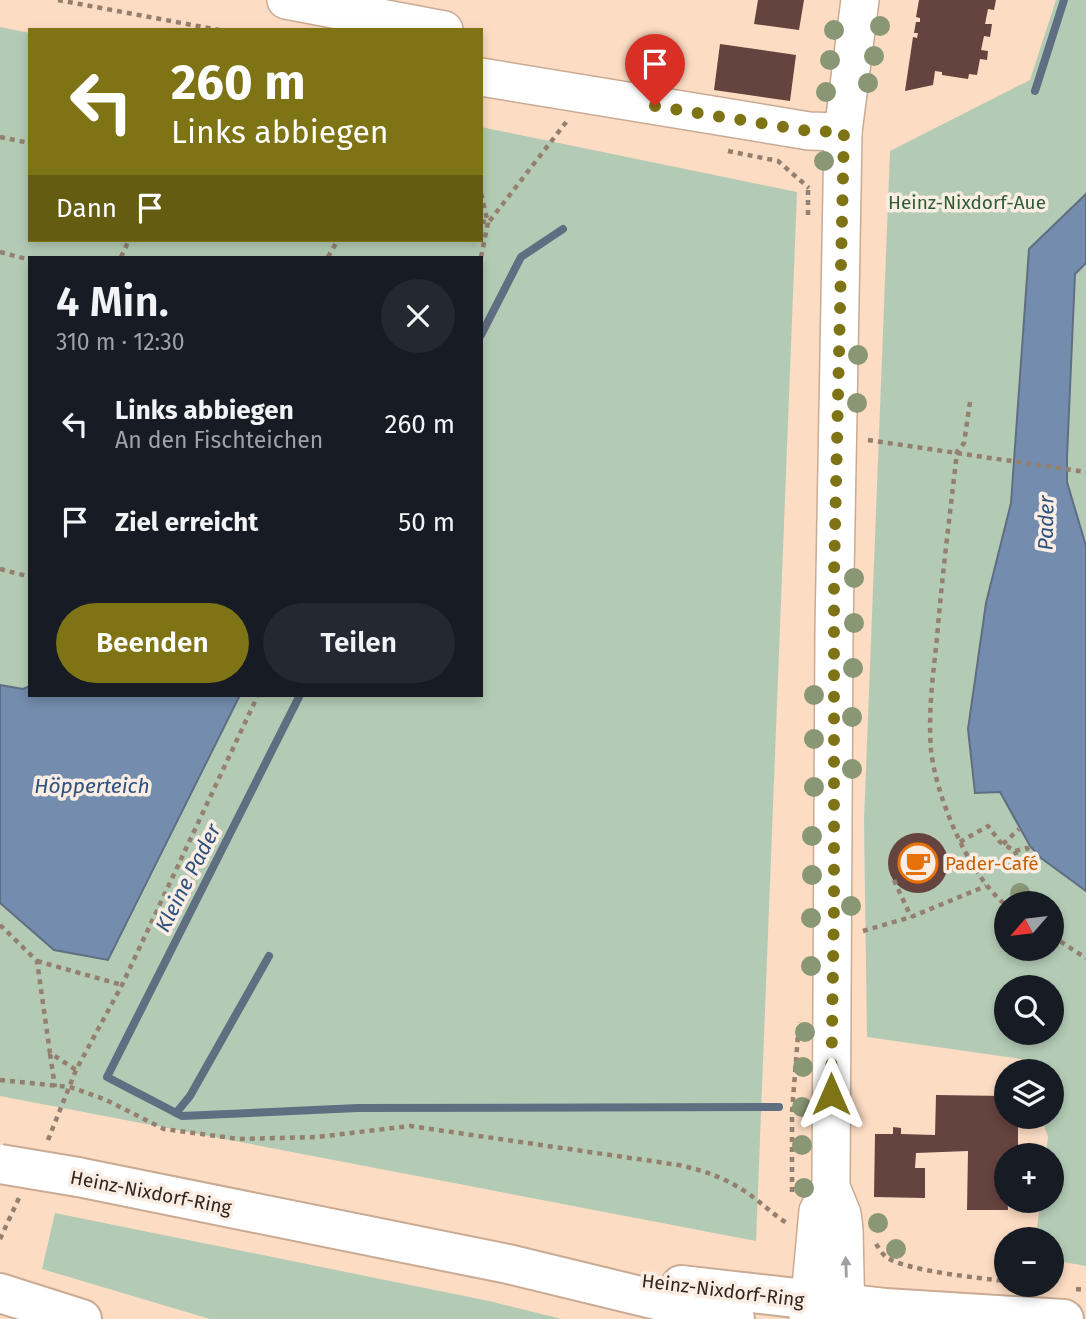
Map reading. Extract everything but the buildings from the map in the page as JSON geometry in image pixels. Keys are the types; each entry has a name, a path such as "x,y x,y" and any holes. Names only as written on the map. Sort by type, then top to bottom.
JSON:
{"main road":[{"name":"Heinz-Nixdorf-Ring","path":"0,1164 78,1177 508,1264 735,1319"},
{"name":"Heinz-Nixdorf-Ring","path":"508,1264 808,1310 1065,1319"},
{"path":"14,1297 82,1319"}],"street":[{"path":"286,0 433,28"},
{"path":"444,28 449,0"},
{"path":"847,1312 843,1221 831,1187 850,439 844,132 860,0"},
{"path":"483,77 809,131 844,132"},
{"path":"808,1310 818,1212 831,1187"}],"path":[{"path":"58,0 202,28"},
{"path":"488,223 567,121"},
{"path":"0,137 28,143"},
{"path":"481,256 488,223 483,202"},
{"path":"483,222 488,223"},
{"path":"0,252 28,259"},
{"path":"970,402 964,443 957,452 933,680 931,750 939,787 960,842 986,886 994,894"},
{"path":"850,439 1084,471"},
{"path":"0,569 28,576"},
{"path":"61,1112 76,1070 122,985 257,697"},
{"path":"960,842 988,826 1003,845 1015,851 1027,848 1032,854 1032,860 1023,866 1015,851"},
{"path":"1003,845 1019,829"},
{"path":"894,880 911,917"},
{"path":"858,932 911,917 986,886"},
{"path":"0,925 37,961 122,985"},
{"path":"1064,944 1086,958"},
{"path":"37,961 55,1087"},
{"path":"50,1053 76,1070"},
{"path":"0,1080 70,1087 104,1099 164,1129 226,1137 317,1137 410,1126 679,1165 714,1173 748,1194 789,1225 797,1224"},
{"path":"0,1239 18,1199"},
{"path":"873,1240 886,1257 908,1265 994,1280"}],"green space":[{"name":"Heinz-Nixdorf-Aue","path":"1056,0 1086,0 1086,194 1029,249 1011,503 986,603 968,735 1030,846 1041,858 1086,891 1086,1266 1064,1262 1064,1227 1037,1227 1039,1213 1064,1213 1064,1143 1047,1143 1045,1129 1064,1129 1064,1059 1021,1059 867,1037 864,821 890,151 1030,80"},
{"path":"0,27 28,33 28,242 483,242 483,127 797,192 756,1241 0,1096 0,903 54,950 108,960 239,697 483,697 483,256 28,256 28,687 23,689 0,685"},
{"path":"1086,263 1086,546 1067,482 1067,457 1075,274"},
{"path":"55,1213 489,1301 562,1319 210,1319 42,1269"}],"water":[{"name":"Pader","path":"1086,194 1086,263 1075,274 1067,482 1086,546 1086,891 1041,858 1030,846 1000,792 975,793 968,729 986,603 1011,503 1029,249"},
{"name":"Höpperteich","path":"0,685 23,689 28,687 28,697 239,697 108,960 54,950 0,903"}],"waterway":[{"name":"Kleine Pader","path":"1035,91 1064,0"},
{"name":"Kleine Pader","path":"483,331 521,257 563,229"},
{"path":"299,697 107,1077 182,1116 358,1108 779,1107"},
{"path":"176,1113 190,1096 269,956"}],"place":[{"name":"Pader-Café","path":"918,863"}],"route":[{"path":"655,106 809,131 844,132 834,575 831,1094"}]}
